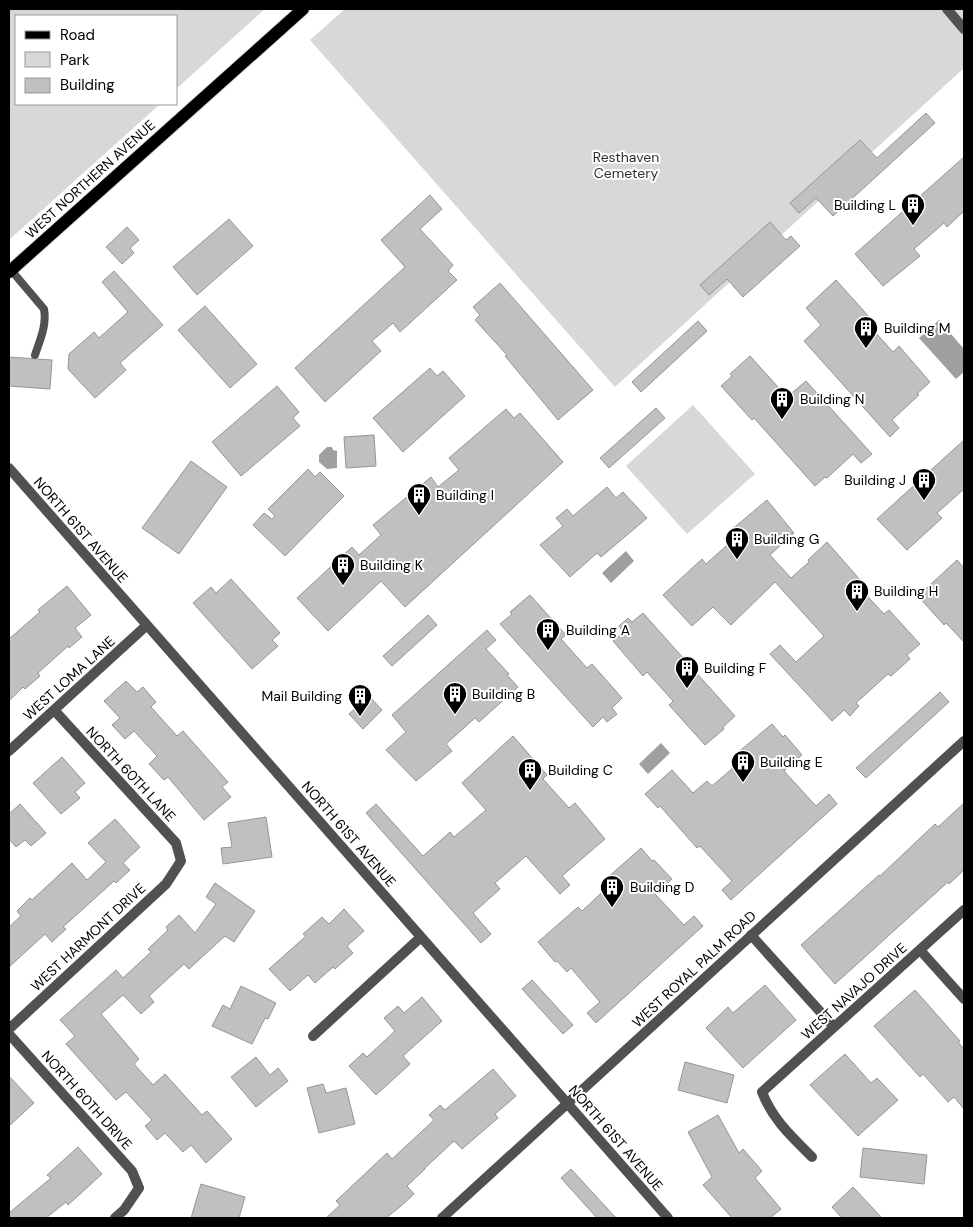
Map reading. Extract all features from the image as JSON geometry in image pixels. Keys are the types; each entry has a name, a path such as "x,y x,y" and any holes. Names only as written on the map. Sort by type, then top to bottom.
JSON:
{"main road":[{"name":"WEST NORTHERN AVENUE","path":"10,271 304,9"}],"street":[{"path":"947,9 964,29"},
{"name":"NORTH 61ST AVENUE","path":"9,468 668,1218"},
{"name":"WEST LOMA LANE","path":"9,751 147,625"},
{"name":"NORTH 60TH LANE","path":"54,710 176,843 181,861"},
{"name":"WEST ROYAL PALM ROAD","path":"442,1218 964,741"},
{"name":"WEST HARMONT DRIVE","path":"9,1029 166,884 181,861"},
{"name":"WEST NAVAJO DRIVE","path":"812,1157 779,1124 768,1108 762,1092 964,910"},
{"path":"751,935 834,1027"},
{"path":"313,1036 421,937"},
{"path":"920,950 964,999"},
{"name":"NORTH 60TH DRIVE","path":"9,1034 132,1171 139,1188 124,1210 115,1218"}],"lane":[{"path":"10,271 44,309 46,317 44,329 35,356"}],"green space":[{"path":"9,9 265,9 178,87 178,15 15,15 15,105 159,105 9,240"},
{"name":"Resthaven Cemetery","path":"345,9 964,9 964,68 615,387 310,40"},
{"path":"693,405 755,474 687,534 626,466"}],"shaded area":[{"path":"939,320 964,349 964,372 956,379 919,338"},
{"path":"327,447 332,447 333,450 337,451 337,468 327,469 319,462 319,455"},
{"path":"626,551 634,561 611,583 602,573"},
{"path":"661,743 670,753 648,774 639,764"}],"building":[{"path":"926,113 935,123 833,216 816,198 799,213 790,203 860,140 877,158"},
{"name":"Building L","path":"964,157 964,211 947,227 944,223 914,249 920,256 883,286 855,254"},
{"path":"430,195 442,209 420,229 453,265 448,271 457,280 400,332 393,323 372,341 381,351 325,402 295,368 405,267 381,240"},
{"path":"229,219 253,246 197,295 173,267"},
{"path":"770,222 786,240 791,236 800,246 743,297 727,279 709,295 700,285"},
{"path":"127,227 139,240 130,248 134,253 122,264 106,247"},
{"path":"114,271 163,325 120,363 126,370 95,398 68,369 69,354 94,332 99,338 128,312 102,282"},
{"name":"Building M","path":"836,280 871,319 867,323 893,352 899,346 930,382 892,420 899,428 890,437 804,341 821,325 806,308"},
{"path":"500,283 593,390 558,420 505,356 507,355 475,320 480,315 473,307"},
{"path":"205,306 257,364 230,388 178,330"},
{"path":"698,321 707,331 641,392 632,382"},
{"name":"Building N","path":"750,356 787,397 806,381 872,454 861,463 853,454 827,478 825,477 815,486 754,418 752,420 721,386 732,376 730,374"},
{"path":"9,357 52,360 50,389 9,386"},
{"path":"430,368 437,376 443,371 465,396 403,452 373,418"},
{"path":"277,386 299,412 293,418 300,426 241,476 212,442"},
{"path":"656,408 665,418 609,468 600,458"},
{"path":"506,409 514,418 520,413 563,462 405,607 381,581 328,631 297,598 352,547 359,555 381,535 373,525 431,477 438,487 459,470 449,458"},
{"path":"374,435 376,466 346,468 344,437"},
{"name":"Building J","path":"964,440 964,489 937,513 942,518 907,550 877,519"},
{"path":"191,461 227,487 179,554 142,528"},
{"path":"308,469 315,477 320,472 344,496 285,556 253,525 264,513 272,519 275,516 268,509"},
{"path":"607,487 616,498 623,492 647,518 601,557 597,553 570,577 540,545 563,526 556,518 567,509 573,516"},
{"path":"767,500 794,533 770,555 791,578 827,542 861,581 857,585 884,614 889,610 920,644 907,655 910,659 891,676 888,674 856,703 859,706 850,716 844,710 832,721 770,654 780,645 796,662 824,636 775,582 731,625 713,607 692,626 663,595 702,559 706,564 736,537 730,531"},
{"path":"957,560 964,568 964,642 946,623 944,625 918,596"},
{"path":"231,579 280,633 272,640 278,646 252,669 193,603 211,587 216,593"},
{"path":"67,586 91,615 75,628 82,637 69,648 68,646 38,673 40,676 25,689 23,687 9,701 9,639 40,612 38,610"},
{"name":"Building A","path":"530,595 566,635 561,639 587,668 592,664 622,698 612,708 617,714 607,722 603,717 593,727 500,624 512,614 510,612"},
{"name":"Building F","path":"643,613 735,716 723,727 724,729 705,745 669,705 673,701 647,672 643,676 613,641 623,632 619,626 628,618 632,622"},
{"path":"428,615 437,625 392,666 383,656"},
{"name":"Building B","path":"487,630 496,640 486,649 518,687 479,722 475,718 446,744 452,751 416,781 386,750 406,732 392,715"},
{"path":"126,681 137,692 143,687 156,702 151,707 177,736 183,731 228,782 222,787 231,797 204,820 168,777 164,780 149,764 157,756 134,731 125,739 112,725 120,718 104,701"},
{"path":"940,692 949,702 866,778 856,768"},
{"path":"369,696 382,710 363,729 349,714"},
{"path":"772,724 783,737 785,735 802,755 784,771 816,806 829,794 837,804 731,900 722,890 732,881 700,846 697,848 660,806 658,808 645,794 672,770 693,793 707,781 712,786 742,760 736,754"},
{"path":"513,736 547,775 543,779 569,808 575,803 605,839 562,876 570,885 560,894 526,856 495,883 500,889 473,913 491,934 481,943 366,813 376,804 423,856 450,832 454,837 486,810 462,783"},
{"path":"62,757 85,783 75,792 80,798 61,814 33,783"},
{"path":"964,803 964,870 949,884 948,882 835,984 801,945 880,876 935,824 938,827"},
{"path":"20,804 46,833 31,846 25,840 16,847 9,839 9,814"},
{"path":"266,817 272,857 223,864 221,848 232,847 228,823"},
{"path":"115,819 140,847 123,863 130,870 116,883 114,881 63,927 66,929 52,942 45,934 9,967 9,927 21,916 17,911 30,898 32,900 72,863 87,880 106,862 88,843"},
{"path":"641,848 672,879 655,894 684,925 694,916 703,926 596,1023 587,1013 600,1002 571,968 567,972 557,961 555,962 538,942 578,907 582,911 611,884 606,879"},
{"path":"215,883 255,911 234,942 225,936 189,969 184,964 149,996 154,1002 141,1014 123,995 101,1014 139,1059 134,1064 153,1085 165,1074 202,1115 207,1111 232,1139 206,1163 191,1145 183,1152 165,1133 157,1140 145,1126 152,1120 126,1092 116,1100 66,1044 75,1036 60,1020 116,970 123,978 151,952 148,949 168,930 166,927 179,915 195,933 216,904 206,897"},
{"path":"344,909 364,931 347,946 353,953 315,983 308,975 290,991 269,969 306,936 303,934 322,917 329,924"},
{"path":"532,980 573,1025 563,1034 522,989"},
{"path":"765,985 796,1020 743,1068 706,1028 728,1007 733,1013"},
{"path":"241,986 276,1003 268,1019 265,1018 252,1044 212,1026 223,1005 230,1009"},
{"path":"915,990 960,1041 958,1042 964,1049 964,1109 954,1097 948,1102 923,1074 920,1077 874,1026"},
{"path":"422,997 442,1021 403,1056 410,1064 376,1095 349,1066 363,1053 367,1057 395,1031 384,1018 398,1006 404,1013"},
{"path":"845,1054 871,1083 877,1078 898,1100 858,1136 810,1085"},
{"path":"256,1057 270,1075 278,1068 288,1081 256,1107 231,1077"},
{"path":"685,1062 734,1075 727,1103 678,1090"},
{"path":"493,1069 516,1096 495,1114 498,1118 462,1149 454,1141 425,1168 407,1186 414,1194 401,1206 386,1218 326,1218 340,1205 336,1201 387,1153 392,1159 434,1120 429,1115 440,1105 445,1110"},
{"path":"9,1076 34,1103 9,1126"},
{"path":"323,1084 326,1093 346,1088 355,1124 319,1133 307,1088"},
{"path":"718,1115 739,1153 743,1149 762,1171 755,1178 781,1209 770,1218 732,1218 703,1185 712,1177 688,1132"},
{"path":"78,1147 102,1174 68,1205 66,1202 46,1218 9,1218 9,1213 51,1178 47,1175"},
{"path":"863,1148 927,1155 924,1184 860,1177"},
{"path":"571,1169 616,1218 597,1218 561,1178"},
{"path":"201,1184 245,1197 239,1218 191,1218"},
{"path":"853,1187 882,1218 842,1218 832,1207"}],"place":[{"name":"Building L","path":"913,226"},
{"name":"Building M","path":"866,349"},
{"name":"Building N","path":"782,420"},
{"name":"Building J","path":"924,501"},
{"name":"Building I","path":"419,516"},
{"name":"Building G","path":"737,560"},
{"name":"Building K","path":"343,586"},
{"name":"Building H","path":"857,612"},
{"name":"Building A","path":"548,651"},
{"name":"Building F","path":"687,689"},
{"name":"Building B","path":"455,715"},
{"name":"Mail Building","path":"360,717"},
{"name":"Building E","path":"743,783"},
{"name":"Building C","path":"530,791"},
{"name":"Building D","path":"612,908"}]}
